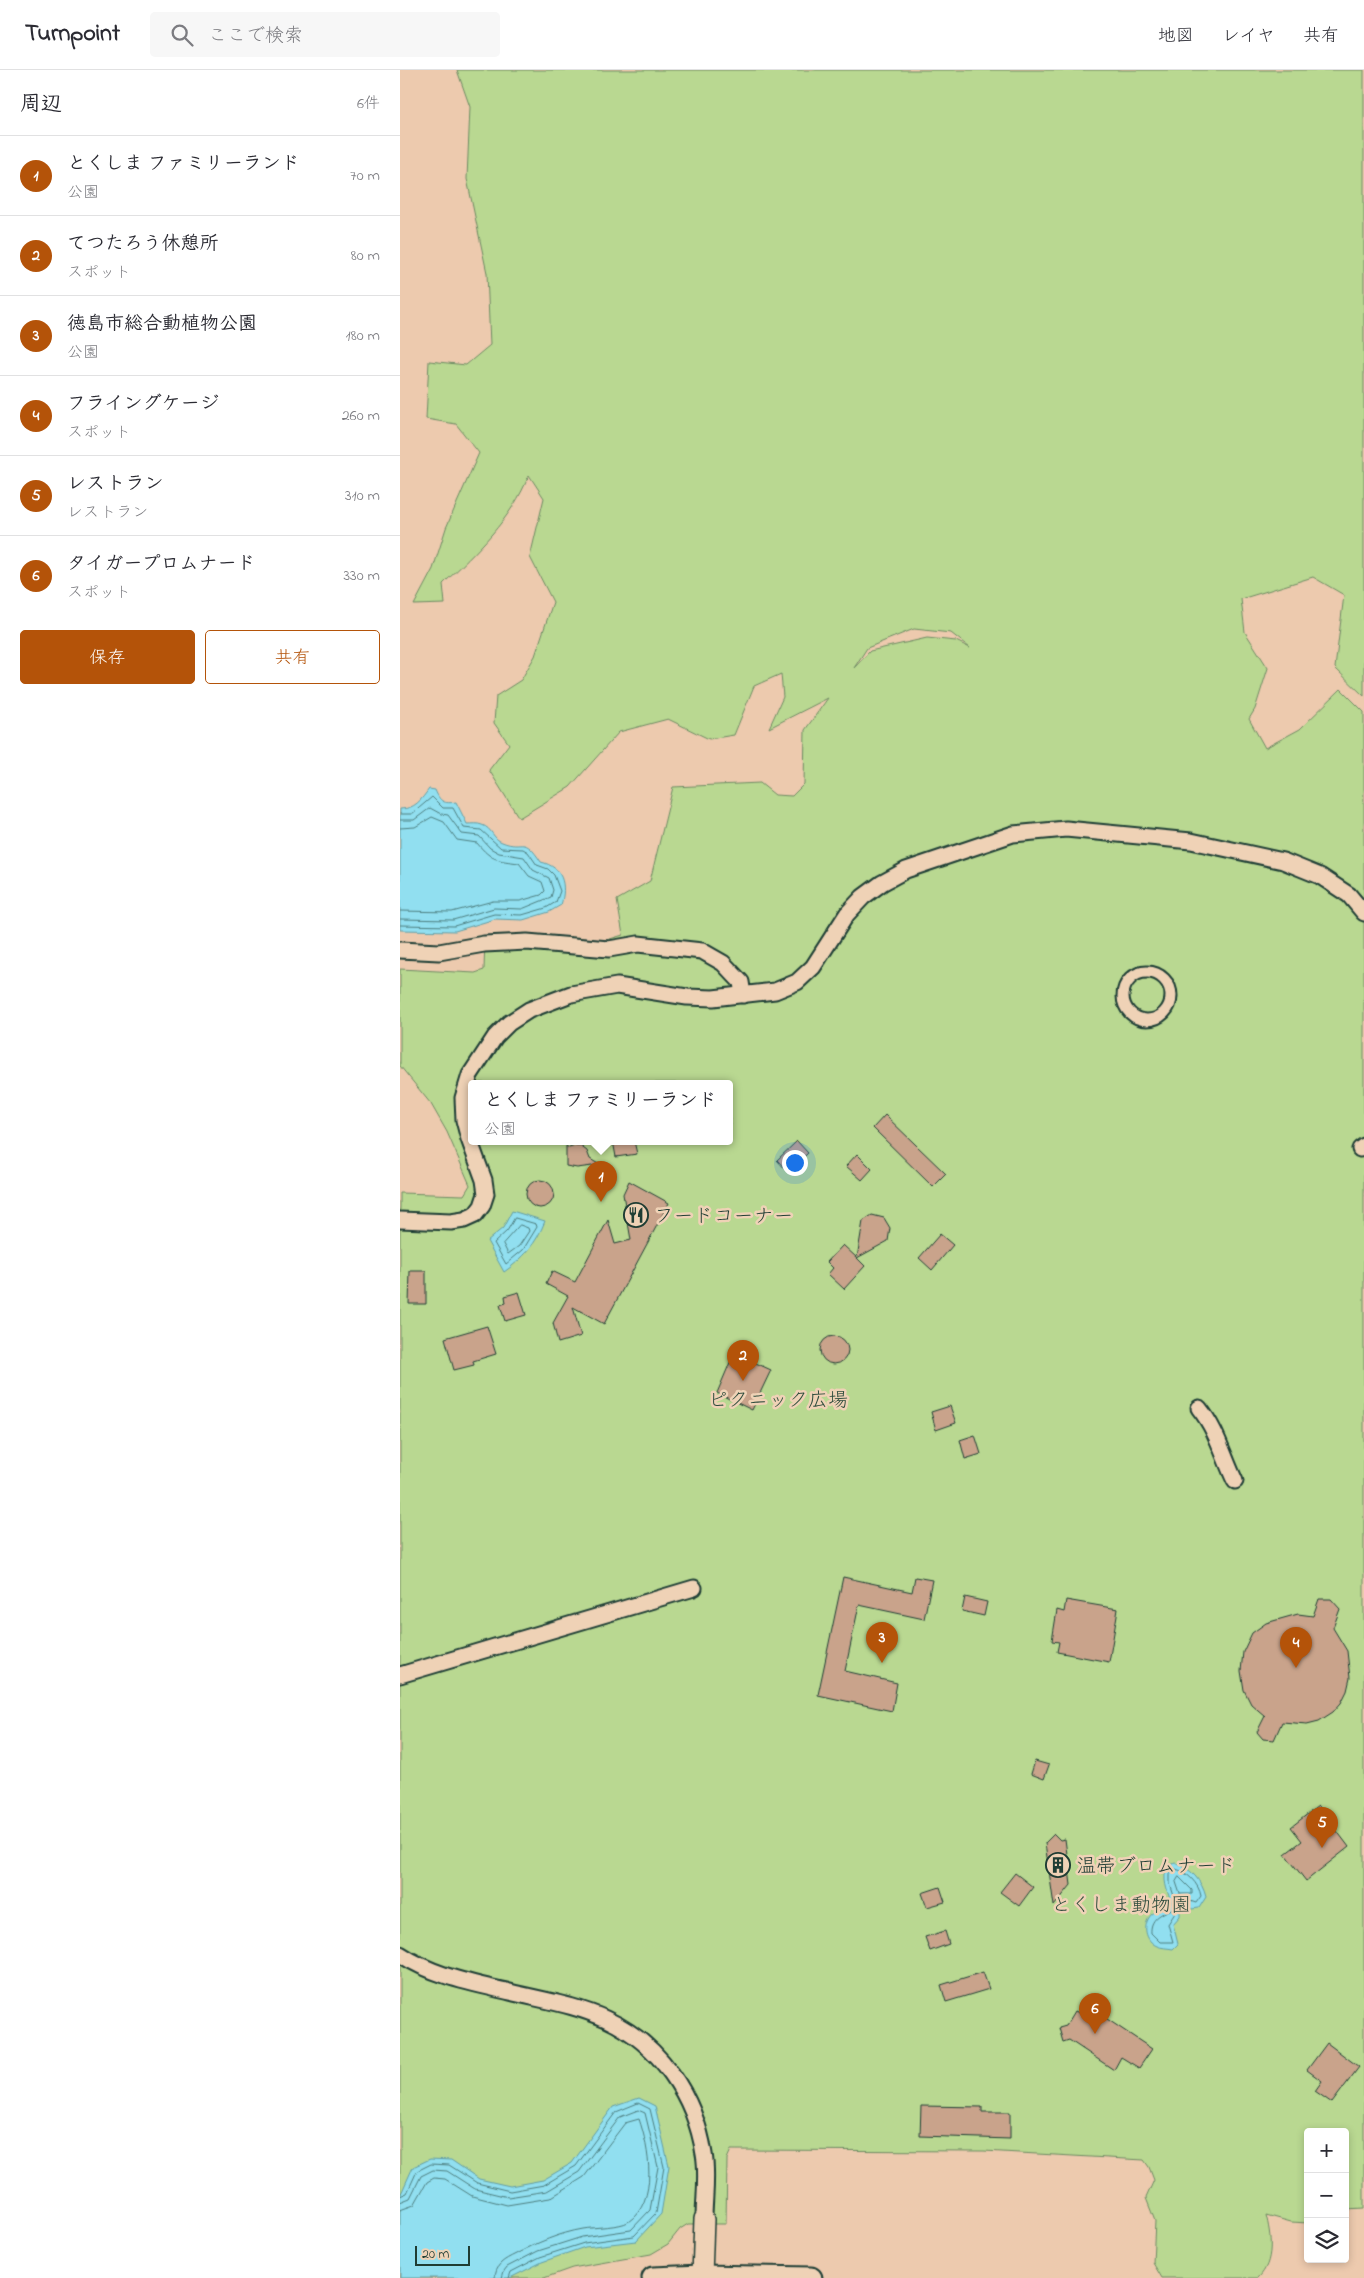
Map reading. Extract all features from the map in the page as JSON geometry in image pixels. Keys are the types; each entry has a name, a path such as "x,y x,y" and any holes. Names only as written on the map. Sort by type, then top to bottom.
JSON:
{"main road":[{"path":"653,2278 702,2276 811,2278"}],"street":[{"path":"469,1080 482,1055 495,1037 515,1019 550,1001 571,994 617,986 687,997 713,998 774,992 796,982 813,967 847,914 882,883 915,867 1013,834 1066,829 1182,840 1283,861 1320,876 1349,895 1364,913"},
{"path":"400,950 439,952 484,944 527,942 609,949 638,944 702,951 723,963 741,982 743,996"},
{"path":"1151,972 1166,980 1172,991 1172,1000 1168,1010 1161,1016 1152,1020 1142,1020 1133,1016 1126,1009 1123,991 1133,976 1151,972"},
{"path":"468,1082 463,1098 464,1120 468,1134"},
{"path":"400,1220 451,1222 464,1220 475,1214 482,1206 486,1194 484,1180 472,1145"},
{"path":"1199,1408 1208,1419 1220,1442 1235,1481"},
{"path":"400,1675 694,1588"},
{"path":"400,1954 416,1964 459,1980 566,2005 605,2018 635,2035 663,2062 684,2092 699,2125 705,2156 702,2276"}],"green space":[{"path":"457,70 1364,70 1364,696 1335,668 1344,595 1313,577 1241,599 1245,632 1268,668 1255,709 1249,719 1265,748 1300,729 1341,689 1364,712 1364,2209 1349,2210 1349,2128 1304,2128 1304,2223 1291,2222 1266,2215 1270,2240 1269,2256 1263,2272 1258,2278 1162,2278 1153,2263 1155,2221 1146,2198 1154,2180 1144,2160 984,2151 731,2150 727,2159 726,2224 688,2224 680,2229 668,2244 651,2254 572,2268 544,2278 400,2278 400,1193 464,1195 470,1185 447,1132 431,1104 400,1066 400,969 475,973 484,970 485,938 600,942 623,935 617,900 650,881 673,787 760,783 775,795 792,796 804,784 805,730 828,698 769,728 783,697 781,674 754,686 734,735 709,739 668,719 619,732 570,787 519,818 489,770 509,744 494,723 496,696 521,680 535,656 553,602 530,557 544,498 529,475 513,506 492,534 443,584 445,604 414,605 433,569 446,528 479,453 456,424 426,419 429,361 466,365 490,345 487,273 467,179 470,107","holes":["914,629 951,633 970,648 956,641 927,638 870,651 854,668 867,648"]}],"water":[{"path":"429,789 435,790 443,801 448,803 456,802 467,824 485,826 499,841 527,846 541,862 554,868 562,878 564,891 561,905 549,912 523,920 495,919 455,931 400,930 400,809 414,806"},
{"path":"512,1211 545,1221 538,1237 529,1250 504,1272 487,1241 503,1228"},
{"path":"1175,1863 1186,1868 1195,1876 1202,1886 1206,1897 1199,1908 1192,1909 1187,1905 1180,1908 1180,1916 1173,1924 1178,1944 1173,1949 1153,1944 1147,1937 1146,1923 1151,1915 1171,1902 1165,1876 1167,1867"},
{"path":"639,2098 655,2106 669,2166 661,2214 636,2241 585,2247 542,2262 510,2278 400,2278 400,2196 413,2167 430,2159 451,2160 479,2179 510,2186 543,2180 572,2163 613,2107"}],"building":[{"path":"885,1115 946,1174 933,1187 873,1128"},
{"path":"797,1141 808,1153 788,1172 777,1160"},
{"path":"579,1145 587,1151 590,1159 600,1165 577,1168 566,1166 566,1146 569,1148"},
{"path":"614,1145 635,1145 637,1154 616,1157"},
{"path":"857,1154 872,1169 862,1180 846,1166"},
{"path":"540,1180 550,1184 554,1194 550,1204 540,1208 530,1204 526,1194 530,1184"},
{"path":"629,1181 669,1203 604,1324 573,1307 581,1336 558,1343 553,1323 568,1296 546,1284 552,1271 575,1282 608,1220 615,1244 631,1240 623,1194"},
{"path":"872,1215 884,1218 890,1228 888,1241 857,1258 863,1221"},
{"path":"940,1234 953,1245 932,1270 919,1258"},
{"path":"843,1245 865,1266 844,1289 828,1274 833,1268 827,1262"},
{"path":"410,1271 426,1271 426,1304 409,1304"},
{"path":"519,1292 526,1315 505,1321 500,1305 506,1303 505,1296"},
{"path":"487,1326 496,1354 473,1361 474,1365 454,1370 445,1338"},
{"path":"834,1336 844,1340 848,1350 844,1360 834,1364 824,1360 820,1350 824,1340"},
{"path":"734,1353 771,1370 752,1410 717,1393"},
{"path":"950,1406 956,1423 936,1430 931,1412"},
{"path":"975,1435 981,1454 965,1459 960,1440"},
{"path":"843,1577 912,1592 915,1577 932,1580 924,1619 859,1605 845,1671 897,1683 892,1711 818,1695"},
{"path":"965,1597 987,1602 984,1616 962,1611"},
{"path":"1319,1599 1331,1599 1340,1609 1333,1628 1347,1651 1350,1678 1347,1691 1341,1703 1333,1712 1319,1721 1307,1724 1282,1722 1274,1740 1263,1739 1257,1732 1265,1716 1251,1704 1244,1690 1241,1671 1243,1652 1252,1633 1266,1623 1298,1614 1313,1616"},
{"path":"1066,1600 1118,1609 1109,1662 1057,1652 1059,1642 1052,1641 1057,1610 1064,1612"},
{"path":"1035,1761 1049,1765 1044,1779 1031,1774"},
{"path":"1318,1806 1349,1847 1306,1881 1285,1854 1302,1841 1291,1827"},
{"name":"温帯ブロムナード","path":"1054,1834 1060,1840 1065,1839 1071,1885 1054,1906 1045,1843"},
{"path":"1015,1873 1033,1887 1019,1906 1000,1892"},
{"path":"940,1887 945,1902 927,1907 922,1893"},
{"path":"945,1931 949,1944 930,1951 925,1937"},
{"path":"983,1972 989,1989 946,2002 941,1985"},
{"path":"1086,2005 1152,2049 1139,2068 1121,2057 1114,2070 1069,2040 1063,2042 1059,2028 1066,2026 1075,2011 1081,2014"},
{"path":"1327,2043 1359,2067 1332,2103 1315,2091 1322,2081 1307,2070"},
{"path":"921,2106 982,2107 982,2112 1010,2112 1010,2139 920,2136"}],"place":[{"name":"とくしま ファミリーランド","path":"601,1202"},
{"name":"フードコーナー","path":"636,1215"},
{"name":"てつたろう休憩所","path":"743,1381"},
{"name":"徳島市総合動植物公園","path":"882,1663"},
{"name":"フライングケージ","path":"1296,1668"},
{"name":"レストラン","path":"1322,1848"},
{"name":"温帯ブロムナード","path":"1058,1865"},
{"name":"タイガープロムナード","path":"1095,2034"}],"park label":[{"name":"ピクニック広場","path":"778,1399"},
{"name":"とくしま動物園","path":"1121,1904"}]}
